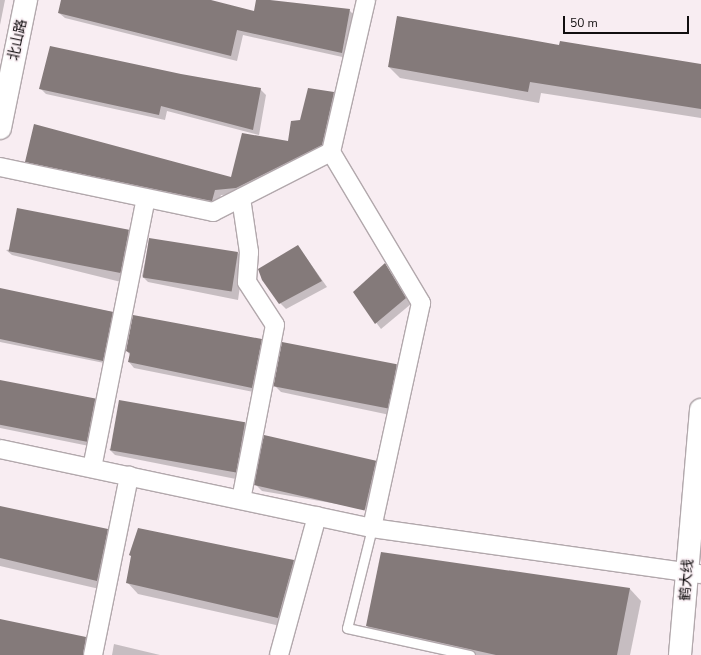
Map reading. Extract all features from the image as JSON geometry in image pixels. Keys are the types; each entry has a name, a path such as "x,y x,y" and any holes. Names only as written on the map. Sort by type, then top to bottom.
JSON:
{"main road":[{"name":"北山路","path":"0,128 5,78 26,0"},
{"name":"鹤大线","path":"680,655 694,574 701,410"}],"street":[{"path":"366,0 331,152 421,303 372,528"},
{"path":"0,167 213,212 331,152"},
{"path":"92,468 146,198"},
{"path":"241,198 249,252 247,282 276,325 241,500"},
{"path":"0,448 372,528 694,574"},
{"path":"93,655 129,476"},
{"path":"279,655 317,516"}],"lane":[{"path":"372,528 347,628 470,655"}],"building":[{"path":"61,0 211,0 254,11 256,0 270,0 350,9 342,53 237,30 231,56 58,13"},
{"path":"397,16 559,45 560,41 701,64 701,109 530,82 528,92 388,67"},
{"path":"50,46 181,74 261,88 253,130 161,106 159,115 39,89"},
{"path":"308,88 334,92 322,145 236,188 215,190 212,201 25,162 34,124 231,177 242,133 288,141 291,121 300,120"},
{"path":"17,208 129,230 121,273 9,251"},
{"path":"149,238 238,252 232,292 143,278"},
{"path":"298,245 322,281 279,304 262,280 258,269"},
{"path":"385,263 406,298 375,324 353,292"},
{"path":"0,288 113,312 103,361 0,339"},
{"path":"133,315 262,339 252,388 128,362 130,353 126,351"},
{"path":"282,342 397,364 388,408 273,386"},
{"path":"0,380 95,399 87,442 0,425"},
{"path":"119,400 245,422 236,472 110,450"},
{"path":"264,435 376,461 365,511 253,485"},
{"path":"0,506 108,529 97,581 0,558"},
{"path":"138,528 294,560 278,618 126,583 131,556 129,555"},
{"path":"381,552 630,588 617,655 496,655 366,626"},
{"path":"0,619 86,637 83,655 0,655"}]}
